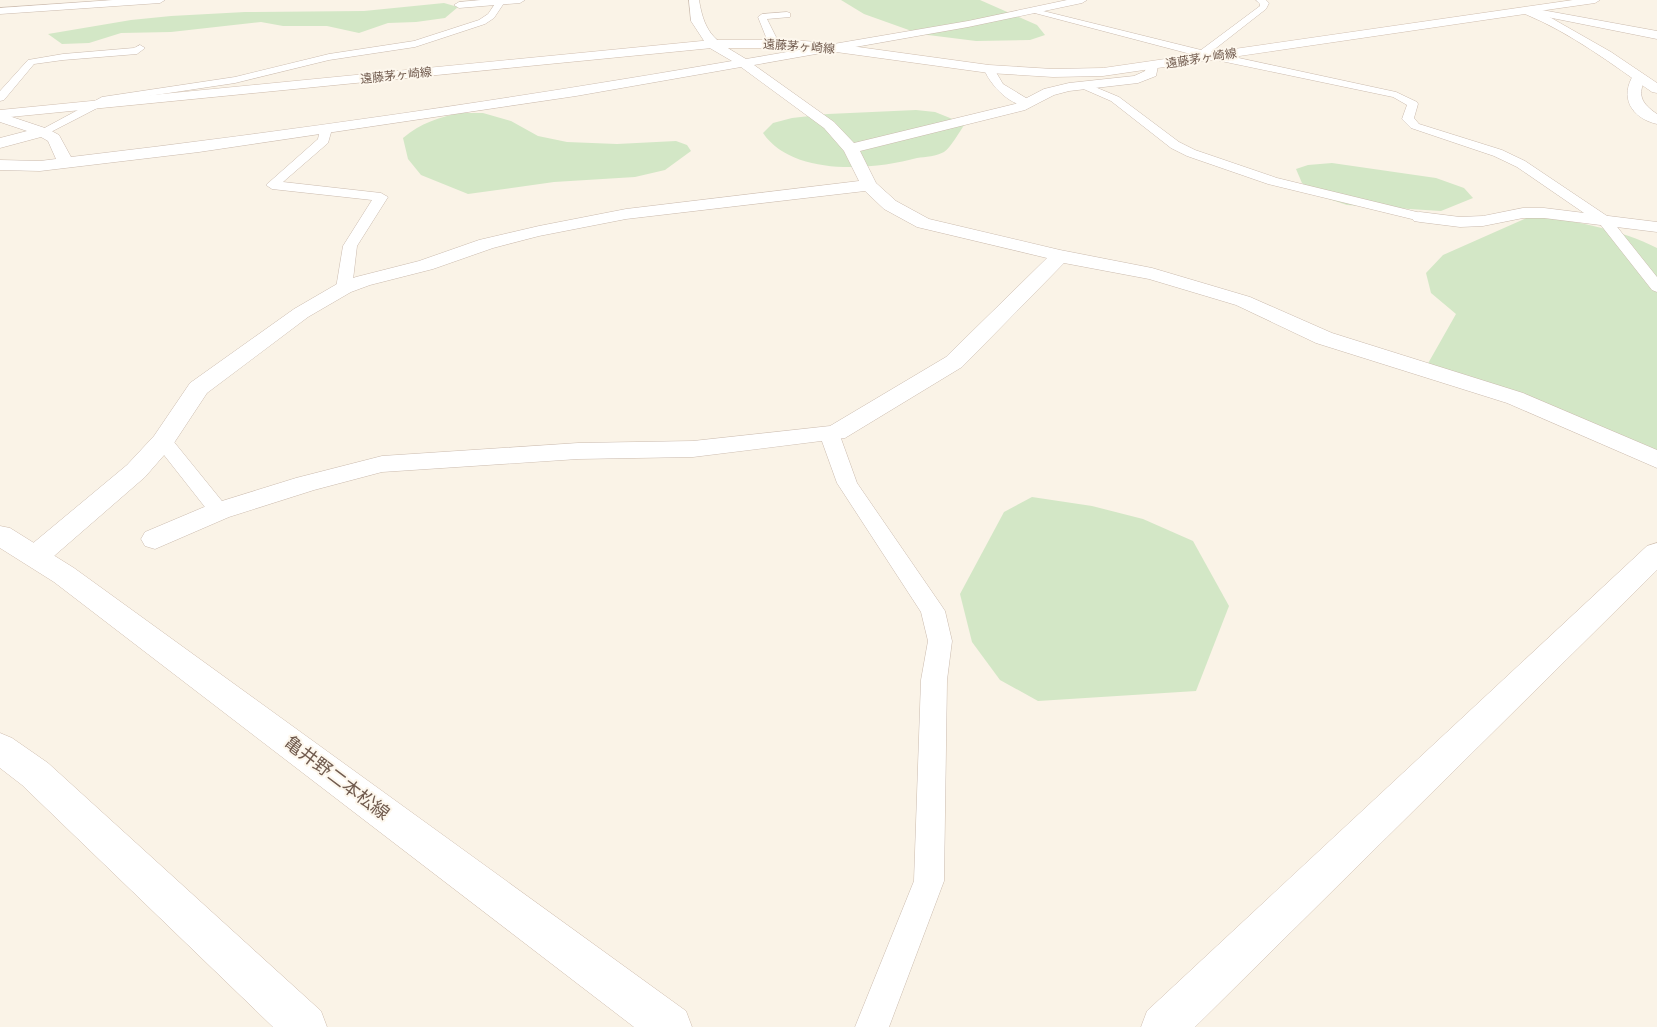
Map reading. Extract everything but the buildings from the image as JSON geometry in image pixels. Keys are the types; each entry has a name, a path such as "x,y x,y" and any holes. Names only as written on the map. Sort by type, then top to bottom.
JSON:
{"street":[{"path":"0,11 160,0"},
{"path":"459,5 520,0"},
{"path":"694,0 698,21 712,44 742,62 830,125 851,148 870,185 890,205 924,223 1060,256 1152,274 1243,301 1324,338 1516,398 1657,460"},
{"path":"0,166 40,166 66,163 326,129 576,92 968,24 1034,5 1054,6 1082,0"},
{"name":"遠藤茅ヶ崎線","path":"0,115 95,104 712,44 770,43 829,47 989,69 1103,72 1152,66 1208,55 1530,11 1594,0"},
{"path":"1494,2 1530,11 1657,35"},
{"path":"1530,11 1607,55 1657,89"},
{"path":"851,148 989,115 1027,103 1049,92 1084,85 1116,83 1138,79 1151,73 1152,66"},
{"path":"1639,77 1633,86 1632,95 1638,105 1657,120"},
{"path":"0,115 54,138 66,163"},
{"path":"0,143 43,132"},
{"path":"36,556 136,471 164,441 198,388 301,313 344,288 363,281 426,265 486,244 616,216 870,185"},
{"path":"1420,217 1460,222 1483,221 1523,213 1544,213 1657,227"},
{"path":"155,539 220,511 305,484 382,464 461,457 578,451 693,449 836,433 954,362 1060,256"},
{"name":"亀井野二本松線","path":"0,535 36,556 670,1027"},
{"path":"1163,1027 1657,553"},
{"path":"0,748 35,774 305,1027"}],"lane":[{"path":"1208,55 1263,7 1265,3 1260,0"},
{"path":"43,132 106,99 235,80 329,57 415,44 482,22 491,16 500,3"},
{"path":"1034,5 1208,55 1396,94 1413,104 1408,119 1415,126 1498,153 1521,164 1605,221 1657,287"},
{"path":"770,43 771,37 762,17 787,15"},
{"path":"0,98 31,62 63,57 137,51 140,48"},
{"path":"989,69 993,80 999,88 1027,103"},
{"path":"1084,85 1115,99 1175,145 1191,153 1273,181 1420,217"},
{"path":"326,129 324,140 272,186 381,197 350,246 344,288"},
{"path":"829,433 847,483 932,611 940,641 934,680 930,881 872,1027"},
{"path":"164,441 220,511"}],"green space":[{"path":"841,0 980,0 1037,25 1045,35 1030,40 976,41 920,34 864,14"},
{"path":"444,3 458,7 445,18 388,23 359,33 327,26 283,26 261,22 171,32 121,33 89,43 62,44 48,34 131,20 171,16 245,12 364,11"},
{"path":"916,110 935,112 965,124 944,152 899,162 857,167 813,163 794,157 776,147 763,133 773,123 792,118 828,114"},
{"path":"461,113 483,113 511,121 538,136 567,142 617,144 676,141 687,145 691,151 665,170 635,177 554,182 468,194 421,175 408,159 403,138 431,121"},
{"path":"1332,163 1436,178 1464,188 1473,198 1441,211 1347,205 1320,196 1302,183 1296,169 1308,165"},
{"path":"1531,216 1596,226 1657,248 1657,452 1426,367 1456,314 1431,293 1426,273 1443,255"},
{"path":"1032,497 1092,506 1143,519 1193,541 1229,606 1196,691 1038,701 1000,680 972,642 960,594 1004,512"}]}
